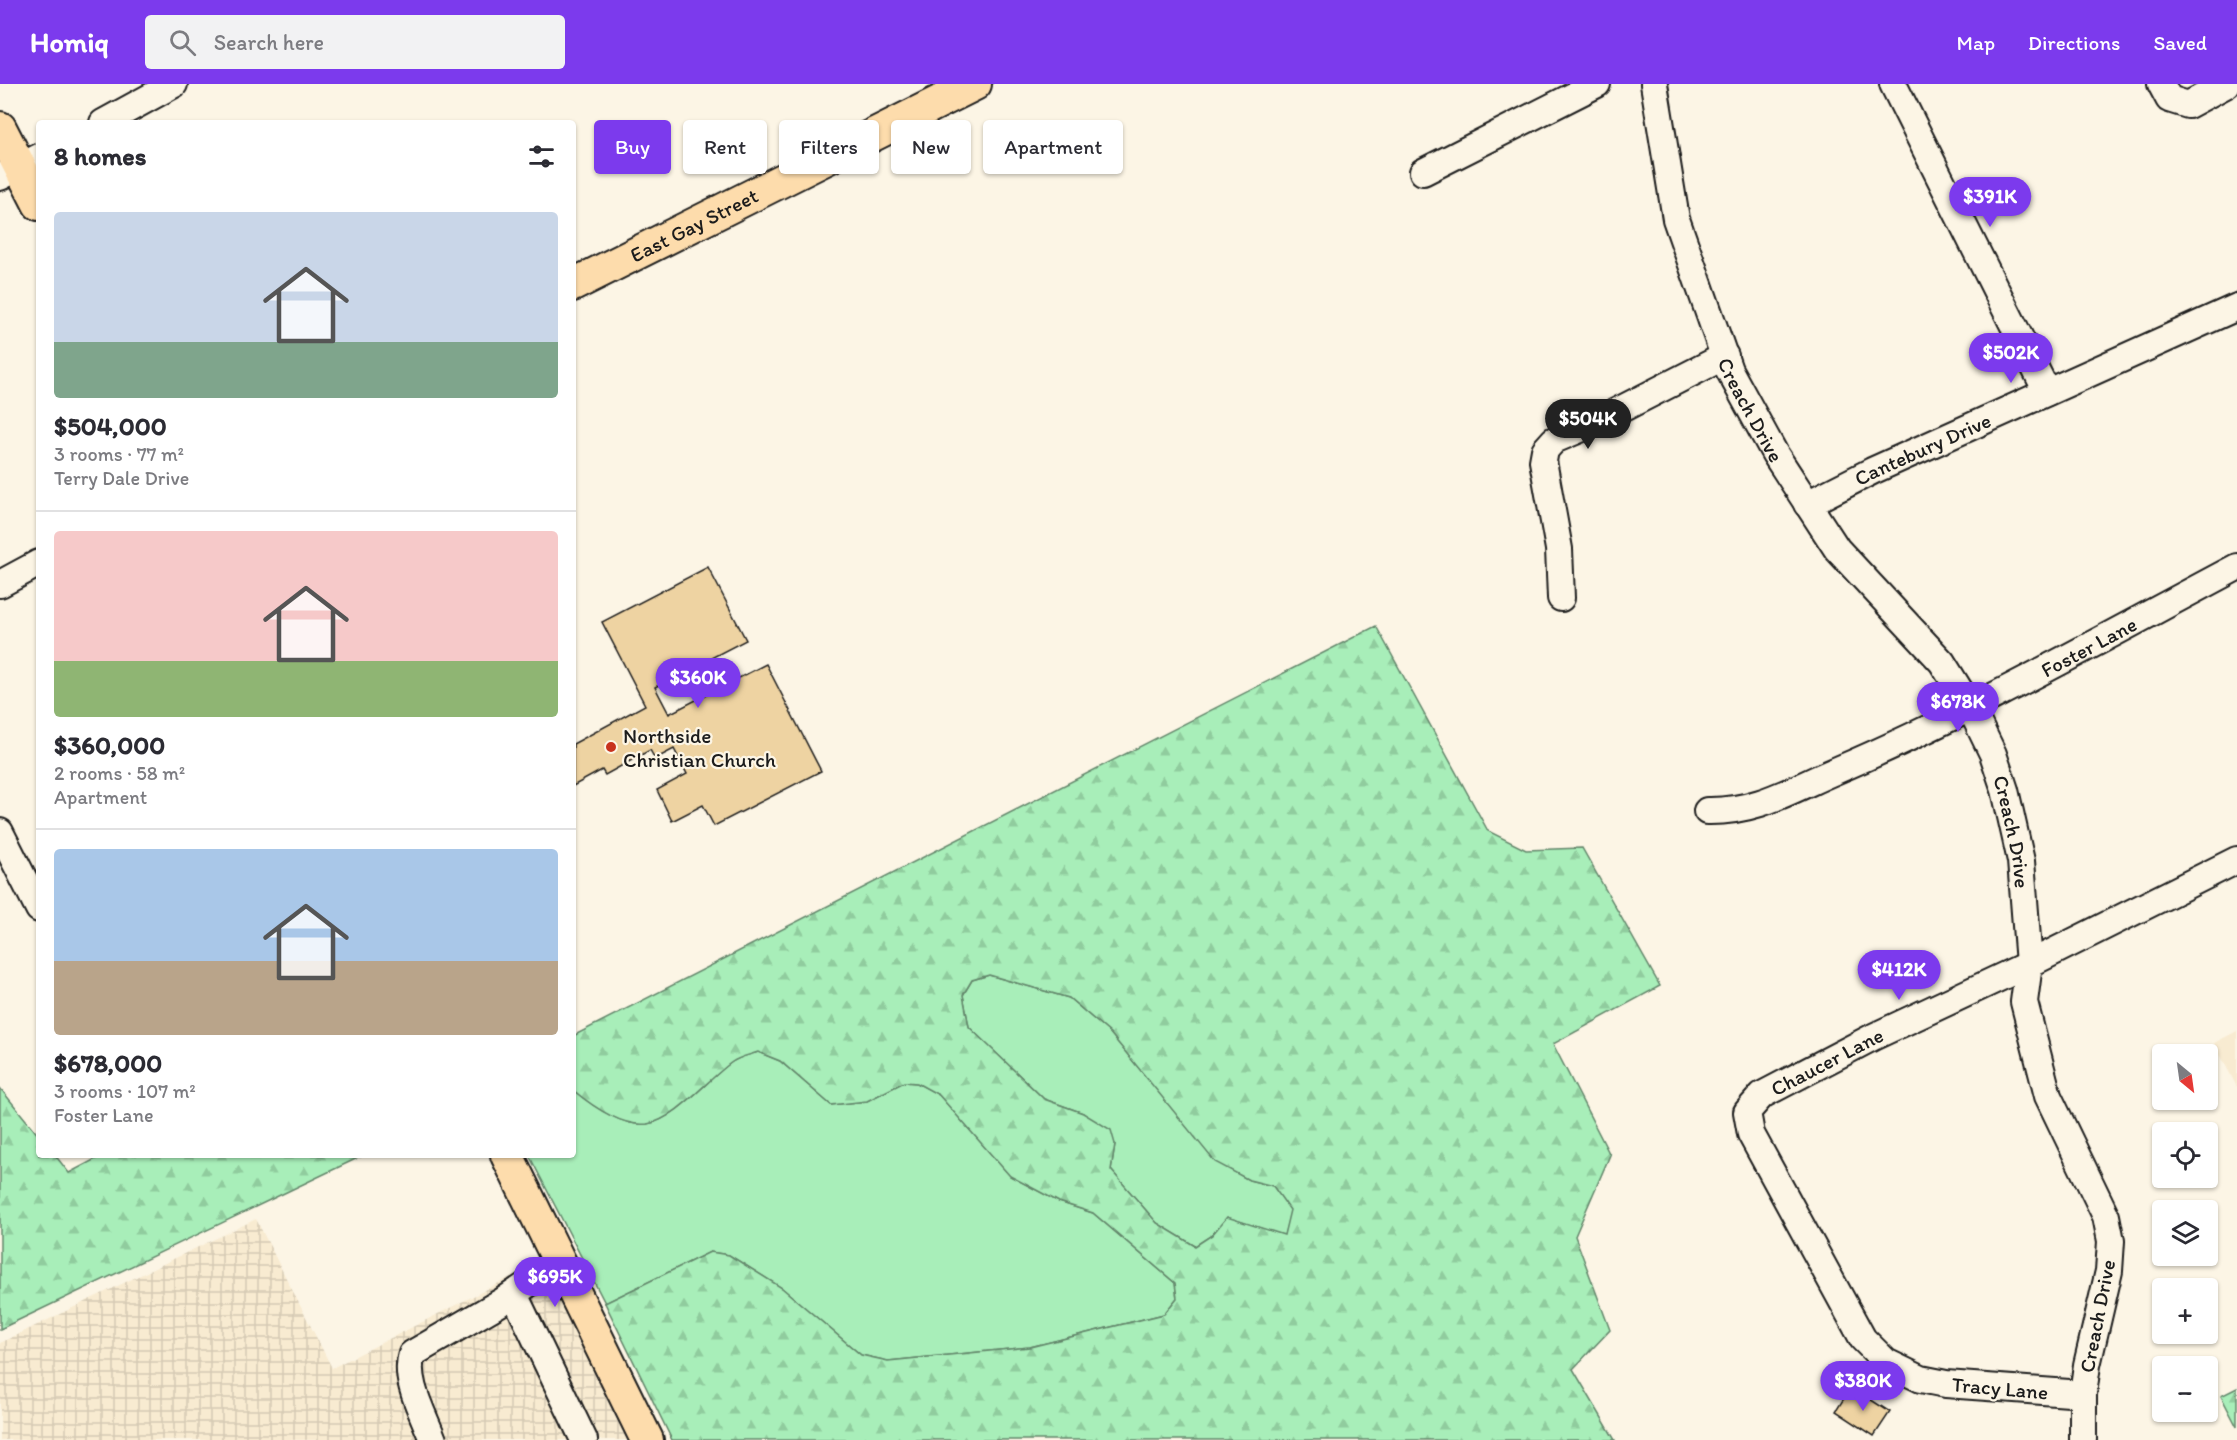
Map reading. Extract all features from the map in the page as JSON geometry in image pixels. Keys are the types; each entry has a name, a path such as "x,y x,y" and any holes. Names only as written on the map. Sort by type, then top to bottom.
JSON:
{"main road":[{"name":"East Gay Street","path":"576,284 862,143 975,84"},
{"path":"0,128 36,198"},
{"path":"508,1158 647,1440"}],"street":[{"path":"109,120 174,84"},
{"path":"1423,171 1597,84"},
{"name":"Creach Drive","path":"1654,84 1676,219 1729,370 1806,504 1837,549 1942,662 1970,707 1993,754 2014,821 2021,861 2029,964 2024,1002 2048,1096 2106,1216 2111,1241 2109,1271 2087,1365 2083,1394 2083,1440"},
{"path":"1893,84 2047,392"},
{"path":"2161,84 2169,99 2181,105 2188,105 2227,84"},
{"name":"Cantebury Drive","path":"1806,504 1872,471 2237,308"},
{"path":"1561,598 1559,549 1543,460 1545,450 1554,440 1592,424 1725,356"},
{"path":"0,584 36,565"},
{"name":"Foster Lane","path":"1707,811 1730,812 1774,800 1970,707 2237,567"},
{"path":"0,832 36,903"},
{"name":"Chaucer Lane","path":"1808,1240 1751,1134 1747,1112 1762,1095 1873,1037 2029,964 2237,860"},
{"name":"Tracy Lane","path":"1808,1240 1863,1339 1886,1362 1921,1378 1946,1384 2083,1394"},
{"path":"433,1440 411,1380 409,1363 412,1354 513,1294 560,1262"},
{"path":"513,1294 584,1440"}],"shaded area":[{"path":"2237,1031 2237,1087 2218,1051 2218,1044 2214,1043"},
{"path":"256,1219 332,1368 540,1262 629,1440 0,1440 0,1343"}],"green space":[{"path":"1376,626 1488,831 1526,850 1582,848 1660,986 1553,1044 1610,1155 1575,1236 1610,1330 1573,1369 1615,1440 672,1440 605,1303 710,1252 729,1255 782,1288 861,1355 888,1361 1030,1347 1164,1314 1177,1298 1175,1283 1093,1213 1059,1202 1010,1176 939,1095 917,1083 904,1082 867,1101 831,1105 780,1061 758,1052 732,1062 680,1107 658,1121 647,1124 627,1122 607,1114 576,1092 576,1034","holes":["989,975 1069,998 1110,1033 1215,1162 1249,1180 1273,1186 1290,1210 1284,1235 1227,1217 1212,1235 1195,1246 1157,1223 1111,1170 1115,1144 1111,1130 1083,1113 1044,1099 969,1027 963,995 972,980"]},
{"path":"989,975 1069,998 1110,1033 1215,1161 1249,1180 1273,1186 1291,1210 1284,1236 1227,1217 1212,1235 1195,1246 1157,1223 1111,1170 1115,1144 1083,1113 1044,1099 969,1027 963,995 972,980"},
{"path":"758,1052 780,1061 831,1105 867,1101 904,1082 917,1083 939,1095 1010,1176 1059,1202 1093,1213 1175,1283 1177,1298 1164,1314 1030,1347 888,1361 861,1355 782,1288 729,1255 710,1252 605,1303 531,1158 576,1158 576,1092 617,1119 647,1124 669,1115 723,1069 741,1057"},
{"path":"0,1088 36,1132 36,1158 57,1158 69,1173 97,1158 358,1158 0,1329"},
{"path":"2237,1388 2237,1427 2221,1396"}],"building":[{"path":"708,567 746,640 655,687 669,714 766,664 821,771 714,826 703,805 672,821 657,790 687,774 674,749 655,759 650,750 605,775 602,770 576,784 576,742 645,705 602,622"},
{"path":"1851,1387 1890,1412 1874,1436 1836,1411"}],"place":[{"name":"Northside Christian Church","path":"611,747"}]}
